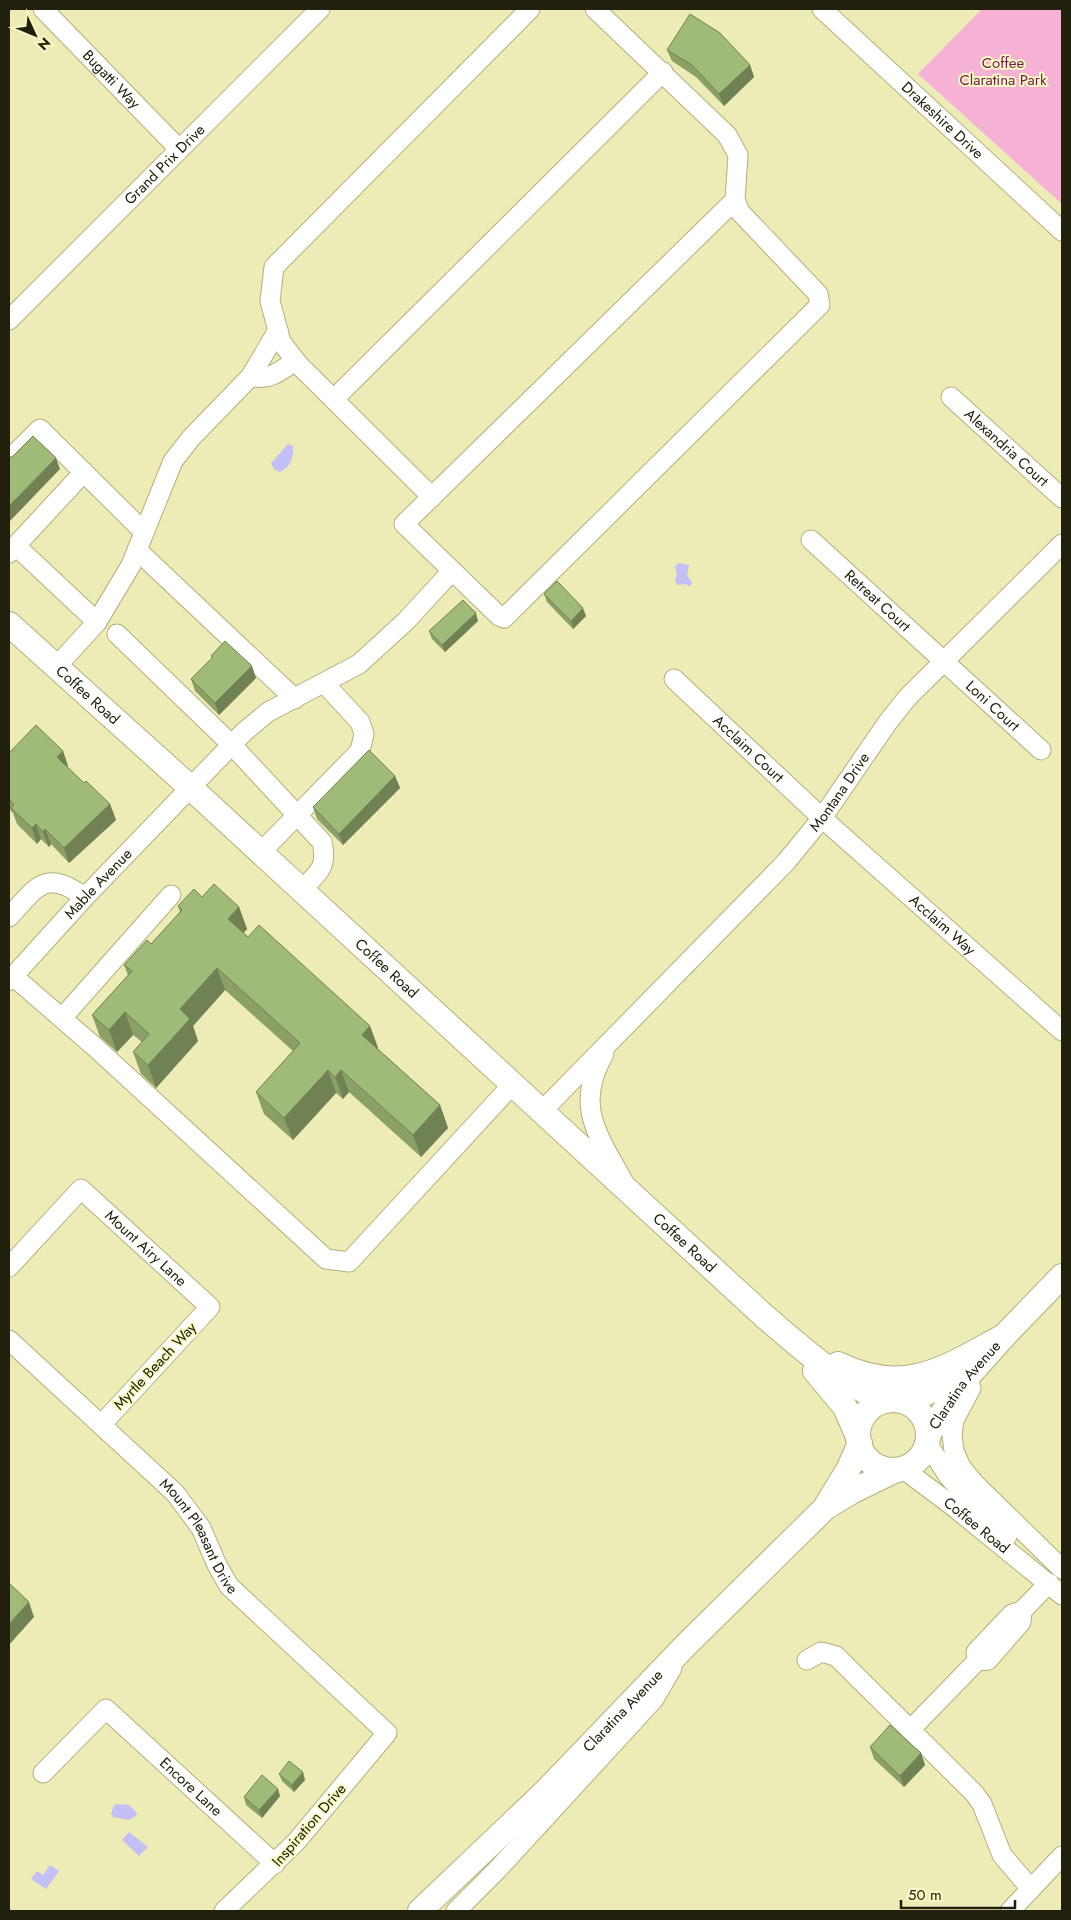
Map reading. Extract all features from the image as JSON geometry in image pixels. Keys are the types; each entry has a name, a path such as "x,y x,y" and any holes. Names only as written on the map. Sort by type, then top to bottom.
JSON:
{"main road":[{"name":"Coffee Road","path":"9,624 261,852 762,1315 834,1374 864,1392 896,1402"},
{"name":"Claratina Avenue","path":"927,1439 964,1382 1004,1336 1062,1276"},
{"name":"Coffee Road","path":"762,1315 830,1386 845,1407 859,1440"},
{"path":"762,1315 832,1361 855,1372 895,1380 935,1372 1004,1336"},
{"name":"Claratina Avenue","path":"896,1402 943,1383 1004,1336"},
{"path":"896,1402 915,1408 923,1417 927,1439 916,1461 899,1469 875,1465 866,1457 859,1440 860,1426 864,1416 872,1408 896,1402"},
{"name":"Claratina Avenue","path":"825,1508 848,1470 859,1440"},
{"name":"Claratina Avenue","path":"420,1911 544,1793 686,1645 825,1508 853,1491 899,1469"}],"street":[{"name":"Bugatti Way","path":"43,9 179,149"},
{"name":"Grand Prix Drive","path":"9,320 320,9"},
{"path":"432,496 295,361 281,342 270,301 274,267 530,9"},
{"path":"595,9 712,119 731,142 738,155 735,200 740,212 818,294 820,305 504,618 499,616 404,524 735,200"},
{"name":"Drakeshire Drive","path":"822,9 1062,230"},
{"path":"334,399 663,72"},
{"path":"56,667 97,622 130,565 173,461 191,438 251,376 278,330"},
{"path":"251,376 259,379 274,374 295,361"},
{"name":"Alexandria Court","path":"950,397 1062,498"},
{"path":"9,460 40,429 144,532"},
{"path":"84,472 12,550 97,622"},
{"name":"Retreat Court","path":"811,540 944,662"},
{"name":"Montana Drive","path":"541,1112 753,898 822,818 888,722 907,698 1062,544"},
{"path":"137,550 295,699"},
{"name":"Mable Avenue","path":"13,971 192,789 232,745 268,712 360,664 406,621 452,571"},
{"path":"117,634 232,745 322,842 325,856 323,867 301,890"},
{"name":"Loni Court","path":"944,662 1041,750"},
{"name":"Acclaim Court","path":"674,679 822,818"},
{"path":"261,852 360,751 364,734 360,722 324,683"},
{"name":"Acclaim Way","path":"822,818 1062,1031"},
{"path":"9,917 38,886 52,881 68,885 85,897"},
{"path":"62,1018 171,895"},
{"path":"13,971 326,1259 349,1262 512,1085"},
{"name":"Montana Drive","path":"612,1040 596,1067 590,1087 591,1115 601,1140 630,1193"},
{"name":"Mount Airy Lane","path":"9,1267 82,1189 210,1307"},
{"name":"Myrtle Beach Way","path":"101,1424 210,1307"},
{"path":"1004,1336 962,1402 954,1420 952,1434 954,1452 961,1466 975,1484 1062,1569"},
{"name":"Mount Pleasant Drive","path":"9,1340 175,1493 201,1528 216,1566 229,1586 387,1733"},
{"name":"Coffee Road","path":"927,1439 949,1477 1022,1550 1056,1589"},
{"name":"Coffee Road","path":"899,1469 1056,1589"},
{"path":"910,1730 977,1662 976,1652 1012,1614 1022,1611 1056,1589"},
{"path":"456,1911 498,1869 654,1699 686,1645"},
{"path":"807,1660 821,1652 836,1656 910,1730 982,1804 1002,1855 1031,1889"},
{"name":"Encore Lane","path":"43,1773 106,1709 275,1864"},
{"name":"Inspiration Drive","path":"224,1911 275,1864 330,1803 387,1733"},
{"path":"1010,1911 1062,1856"}],"green space":[{"name":"Coffee Claratina Park","path":"982,9 1062,9 1062,204 918,74"}],"water":[{"path":"288,444 293,446 292,458 289,465 279,472 274,469 271,463"},
{"path":"678,563 689,565 687,576 692,582 690,587 686,584 678,585 675,582 677,574 675,567"},
{"path":"114,1805 129,1805 137,1813 136,1816 129,1820 113,1817 111,1814"},
{"path":"129,1832 148,1847 139,1856 122,1840"},
{"path":"50,1865 59,1871 46,1889 31,1879 37,1871 43,1875"}],"building":[{"path":"690,14 720,33 750,65 719,94 692,65 667,50"},
{"path":"33,436 56,458 9,506 9,458"},
{"path":"557,581 583,608 571,621 544,594"},
{"path":"463,600 476,613 442,645 429,631"},
{"path":"225,641 252,666 215,703 191,679 213,657 211,656"},
{"path":"36,725 63,751 57,757 84,783 86,781 110,804 64,848 45,829 43,832 36,824 32,828 11,808 14,805 9,799 9,753"},
{"path":"369,750 395,776 339,834 313,807"},
{"path":"214,884 239,907 228,919 248,937 259,925 370,1026 362,1035 440,1105 413,1135 341,1070 335,1077 328,1070 284,1118 256,1092 300,1043 217,968 180,1009 190,1019 148,1065 133,1052 149,1034 125,1012 109,1030 92,1015 132,971 124,965 147,940 151,944 182,910 178,906 194,889 202,897"},
{"path":"9,1583 29,1602 9,1624"},
{"path":"890,1725 921,1753 900,1776 870,1747"},
{"path":"289,1761 303,1772 292,1785 279,1774"},
{"path":"262,1775 278,1789 259,1810 244,1797"}]}
